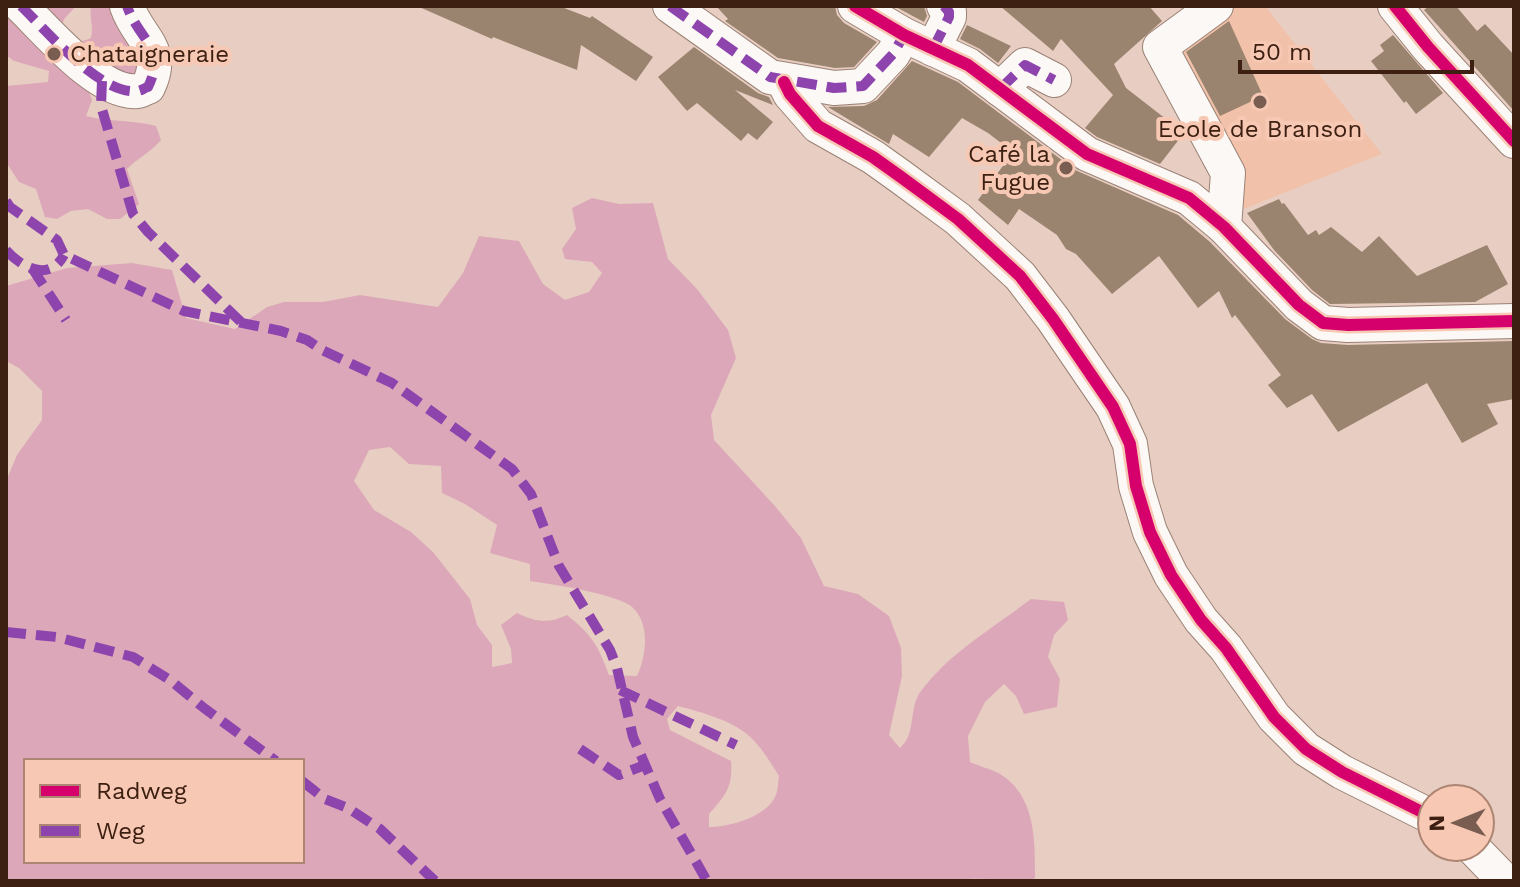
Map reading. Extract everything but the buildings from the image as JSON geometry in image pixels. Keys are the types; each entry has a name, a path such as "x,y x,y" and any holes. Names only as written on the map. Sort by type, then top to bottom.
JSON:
{"street":[{"path":"21,6 69,54 102,81 137,91 148,87 156,70 153,52 127,6"},
{"path":"670,6 770,77 784,82 834,88 863,86 893,54 919,42 949,17 944,6"},
{"path":"855,6 968,65 1087,154 1189,198 1224,227 1299,305 1323,323 1514,321"},
{"path":"1216,6 1160,47 1228,173 1224,227"},
{"path":"1395,6 1514,141"},
{"path":"1000,89 1025,65 1054,80"},
{"path":"784,82 790,94 818,126 873,157 958,219 1020,276 1113,407 1130,444 1136,486 1150,532 1171,575 1201,620 1226,648 1274,717 1306,749 1342,772 1416,809"},
{"path":"1488,863 1505,881"}],"shaded area":[{"path":"6,6 76,6 57,33 78,43 91,38 91,6 121,6 149,60 137,82 87,87 92,100 86,116 156,126 161,140 127,169 139,204 120,219 107,219 88,209 71,211 57,219 45,217 36,189 19,182 6,162 6,86 48,82 49,71 14,61 6,55"},
{"name":"Ecole de Branson","path":"1209,6 1265,6 1382,154 1241,210 1149,50"},
{"path":"592,198 619,204 653,203 668,259 697,289 728,330 736,358 711,415 714,440 801,538 824,586 858,594 889,616 901,648 902,676 889,735 900,748 909,735 917,698 945,665 1031,599 1064,602 1068,620 1054,635 1048,657 1060,679 1057,707 1024,714 1016,696 1004,684 985,702 968,736 970,762 996,772 1021,794 1031,820 1035,878 1031,881 6,881 6,481 17,455 42,420 42,391 19,368 6,361 6,286 67,268 132,263 172,270 186,318 235,329 267,307 284,302 323,302 360,295 438,307 463,273 479,236 519,241 543,284 565,300 589,292 602,273 592,262 565,259 562,249 576,229 572,208","holes":["390,447 409,464 441,466 442,493 497,525 490,553 530,564 530,581 599,594 632,607 642,622 645,640 637,676 609,675 593,641 567,615 542,621 517,613 501,625 511,649 512,663 492,667 492,645 477,625 470,599 433,552 411,532 374,510 354,481 369,450","678,706 724,721 748,735 761,749 779,776 777,793 765,809 747,819 709,827 709,814 724,796 729,784 731,761 670,730 667,719"]}],"marked path":[{"path":"21,6 91,72 107,83 138,91 148,87 153,74 153,53 127,6"},
{"path":"670,6 770,77 834,88 863,86 893,54 904,35"},
{"path":"933,49 949,17 944,6"},
{"path":"1000,89 1025,65 1054,80"},
{"path":"102,81 101,106 133,214 242,323"},
{"path":"6,201 57,240 64,255 184,311 281,331 307,340 392,383 512,469 531,494 559,566 610,650 633,737 660,799 707,881"},
{"path":"6,250 19,262 43,270 58,264 64,255"},
{"path":"32,268 66,320"},
{"path":"6,632 57,637 133,657 170,680 273,759"},
{"path":"620,690 736,745"},
{"path":"580,749 619,775 645,765"},
{"path":"304,783 325,799 348,808 380,829 435,881"}],"cycle path":[{"path":"855,6 904,35 968,65 1087,154 1189,198 1224,227 1299,305 1323,323 1514,321"},
{"path":"1395,6 1514,141"},
{"path":"784,82 790,94 818,126 873,157 958,219 1020,276 1113,407 1130,444 1136,486 1150,532 1171,575 1201,620 1226,648 1274,717 1306,749 1342,772 1416,809"}],"place":[{"name":"Chataigneraie","path":"54,54"},
{"name":"Ecole de Branson","path":"1260,102"},
{"name":"Café la Fugue","path":"1066,168"}]}
